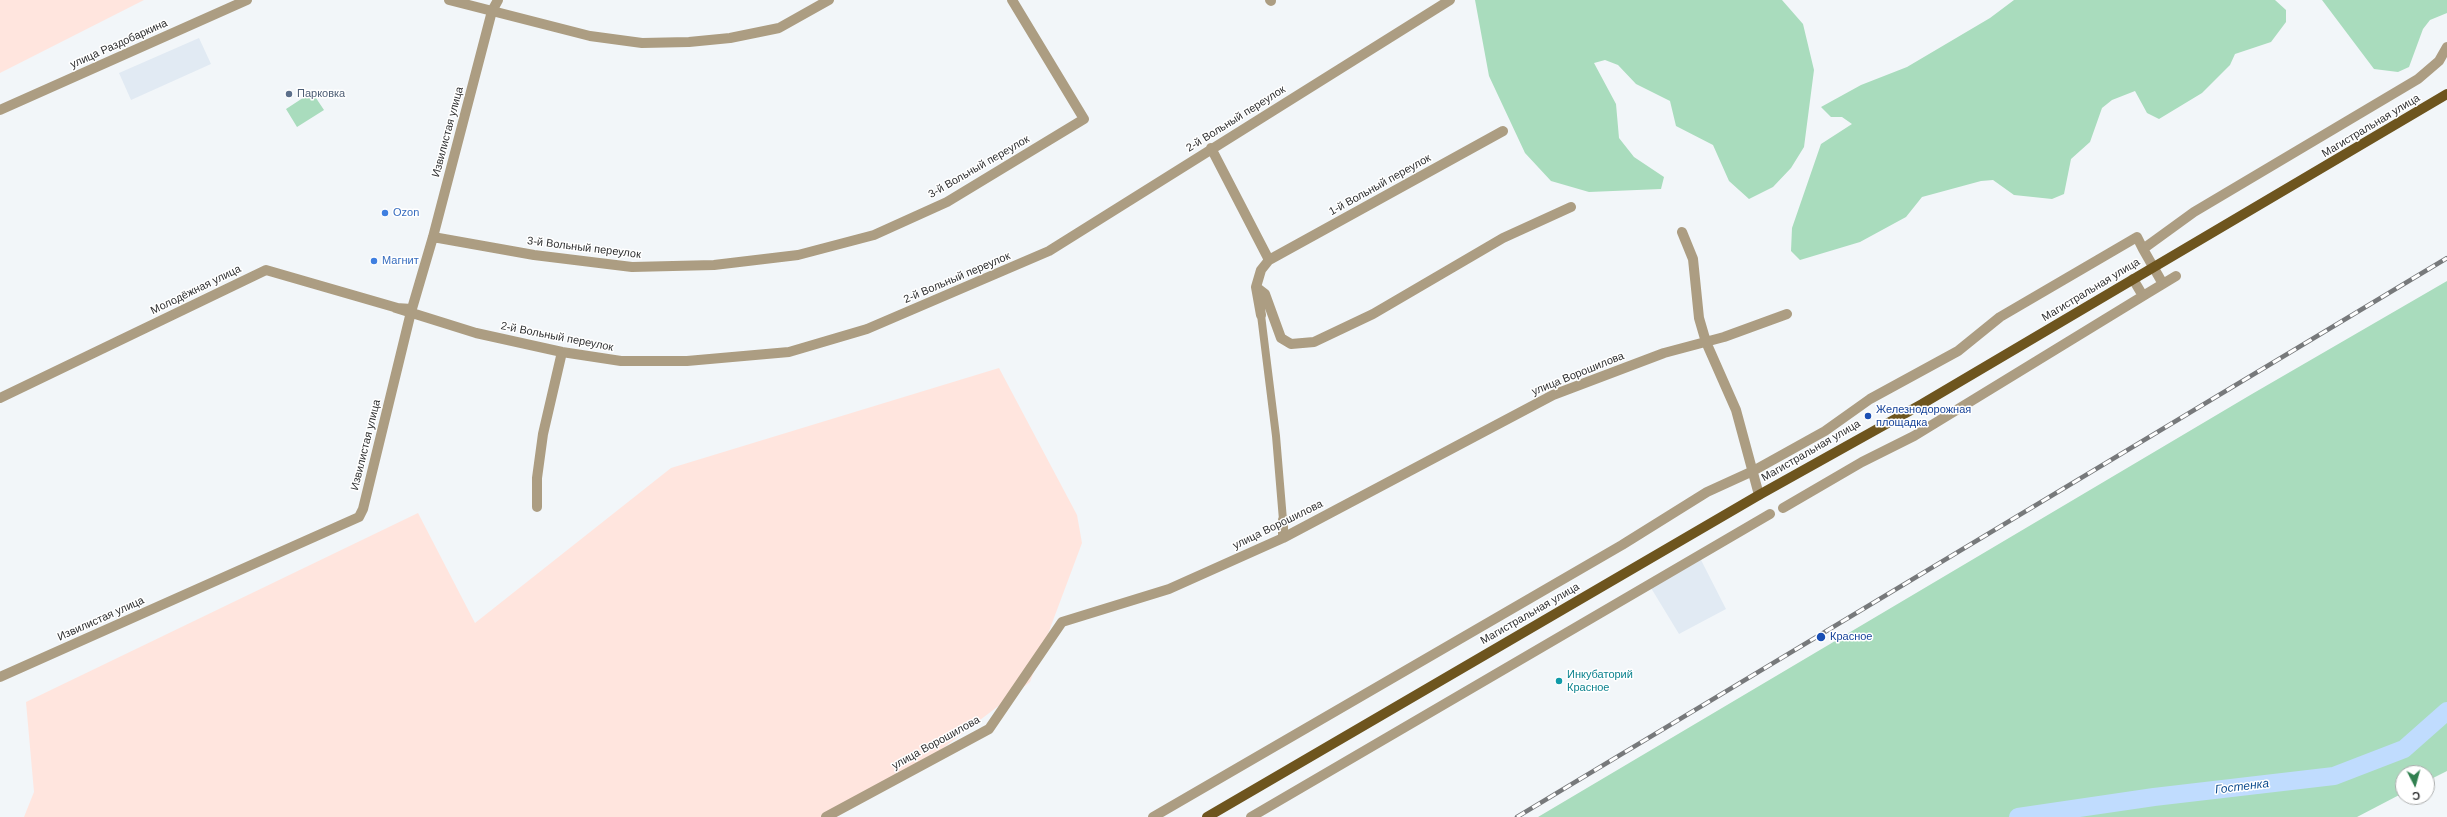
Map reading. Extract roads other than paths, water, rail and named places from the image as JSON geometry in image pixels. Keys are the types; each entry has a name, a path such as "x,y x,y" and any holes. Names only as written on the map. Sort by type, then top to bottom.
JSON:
{"main road":[{"name":"Магистральная улица","path":"1207,817 1759,495 1922,404 2447,94"}],"street":[{"name":"улица Раздобаркина","path":"0,110 247,0"},
{"path":"449,0 590,36 642,43 689,42 730,38 778,28 829,0"},
{"name":"Извилистая улица","path":"0,677 359,517 363,509 411,311 433,236 492,11 498,0"},
{"name":"3-й Вольный переулок","path":"433,236 534,255 632,267 714,265 798,255 874,235 947,202 1084,119 1012,0"},
{"name":"2-й Вольный переулок","path":"411,311 476,333 562,352 621,361 687,361 789,352 867,329 1049,251 1211,148 1450,0"},
{"path":"2144,249 2194,212 2418,79 2439,61 2447,47"},
{"name":"1-й Вольный переулок","path":"1269,260 1503,131"},
{"path":"1211,148 1269,260 1261,270 1256,287 1276,436 1284,520 1283,538"},
{"path":"1256,287 1265,294 1281,338 1291,344 1314,342 1373,314 1503,238 1571,207"},
{"path":"1682,232 1692,259 1699,318 1706,342 1736,410 1759,495"},
{"path":"1153,817 1622,545 1707,492 1753,472 1825,431 1870,399 1958,351 2000,317 2137,237 2163,284"},
{"name":"Молодёжная улица","path":"0,398 266,270 411,311"},
{"path":"1783,508 1862,462 1914,436 2176,276"},
{"path":"2133,279 2143,296"},
{"name":"улица Ворошилова","path":"826,817 989,729 1062,622 1169,589 1283,538 1553,395 1664,353 1706,342 1787,314"},
{"path":"537,507 537,478 543,434 562,352"},
{"path":"1251,817 1770,514"}],"waterway":[{"name":"Гостенка","path":"2018,817 2154,797 2334,776 2404,749 2447,711"}],"railway":[{"path":"1517,817 2447,258"}],"place":[{"name":"Парковка","path":"289,94"},
{"name":"Ozon","path":"385,213"},
{"name":"Магнит","path":"374,261"},
{"name":"Железнодорожная площадка","path":"1868,416"},
{"name":"Красное","path":"1821,637"},
{"name":"Инкубаторий Красное","path":"1559,681"}]}
